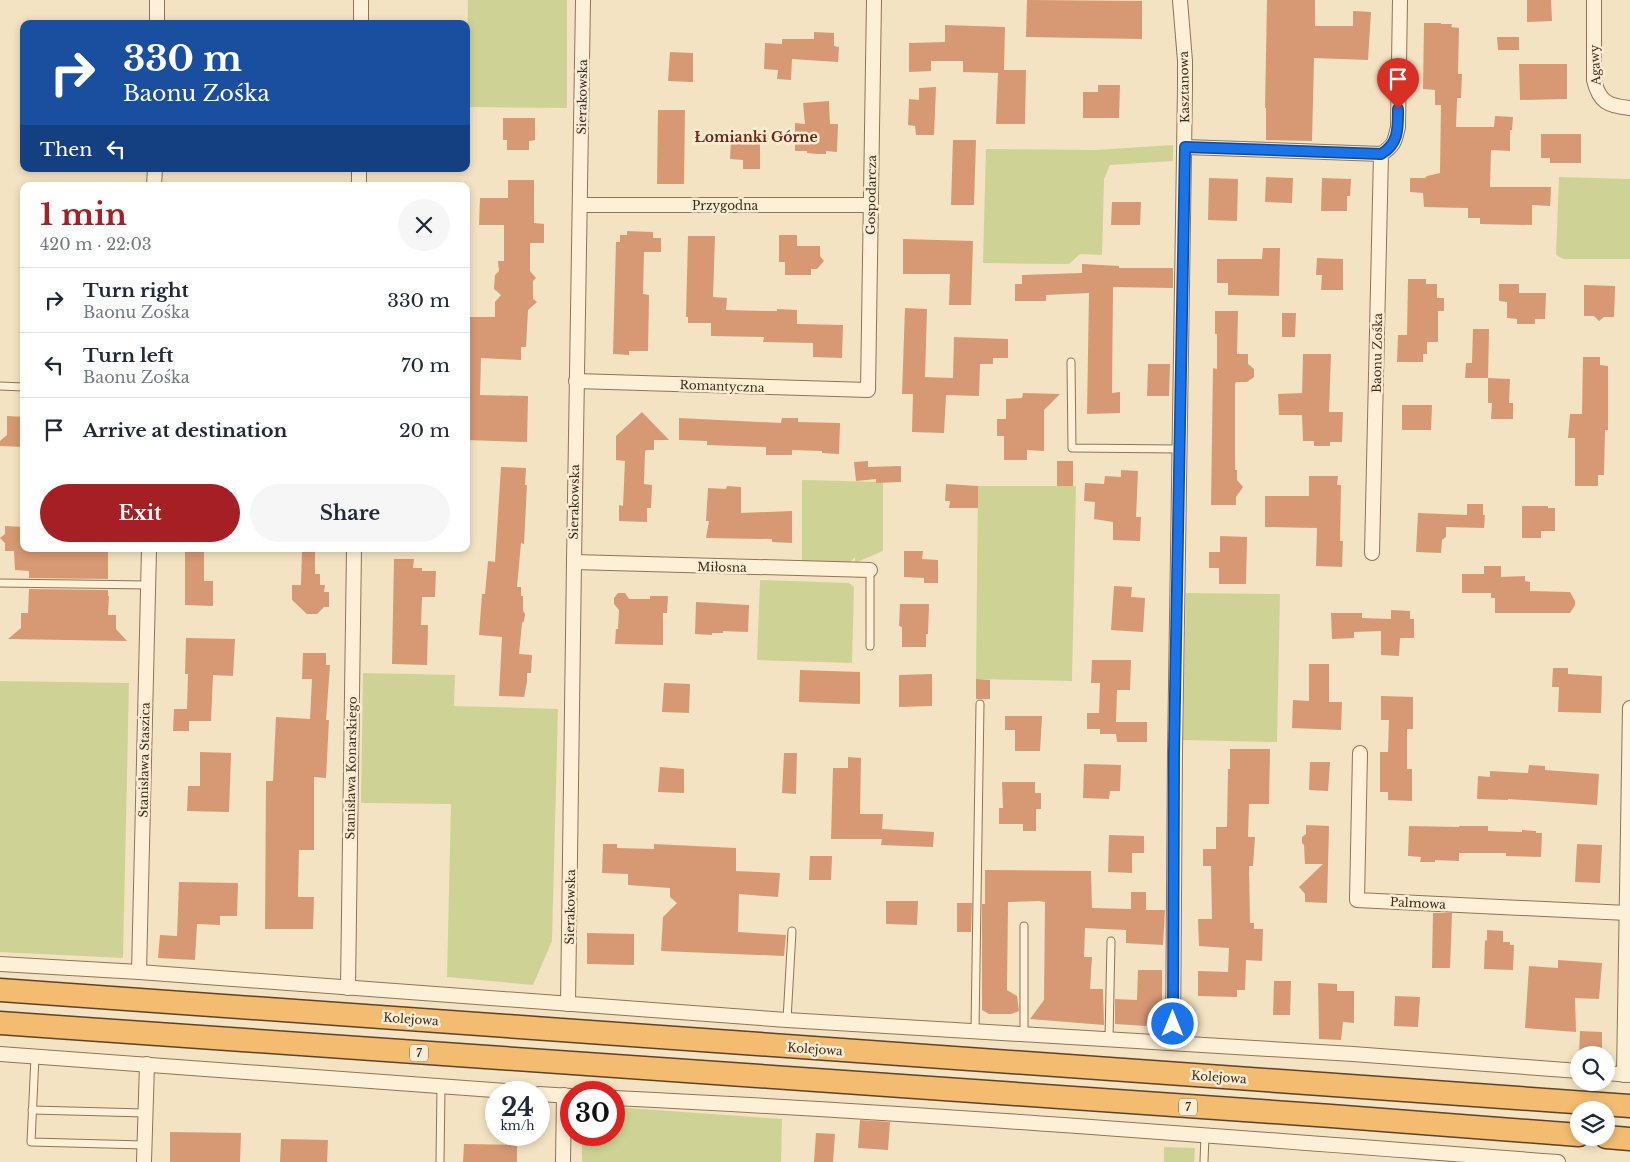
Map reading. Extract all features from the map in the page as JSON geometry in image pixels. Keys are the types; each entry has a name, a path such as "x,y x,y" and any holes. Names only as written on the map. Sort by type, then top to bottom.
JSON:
{"highway":[{"name":"Kolejowa","path":"0,990 1630,1106"},
{"name":"7","path":"0,1023 1570,1135"},
{"path":"1615,1138 1630,1139"}],"street":[{"path":"157,0 157,20"},
{"path":"361,20 362,0"},
{"name":"Sierakowska","path":"568,1004 583,0"},
{"name":"Gospodarcza","path":"868,390 874,0"},
{"name":"Kasztanowa","path":"1173,1043 1174,752 1185,147 1185,61 1180,0"},
{"path":"1185,147 1381,154 1390,149 1395,140 1398,127 1400,0"},
{"name":"Agawy","path":"1594,0 1594,80 1596,91 1602,100 1610,105 1630,108"},
{"name":"Baonu Zośka","path":"1372,553 1381,154"},
{"name":"Przygodna","path":"580,206 871,205"},
{"name":"Romantyczna","path":"576,381 868,390"},
{"name":"Stanisława Staszica","path":"139,972 149,552"},
{"name":"Stanisława Konarskiego","path":"348,988 354,552"},
{"name":"Miłosna","path":"574,562 870,570"},
{"path":"1627,1075 1630,708"},
{"name":"Palmowa","path":"1360,753 1357,900 1627,913"},
{"path":"0,964 139,972 787,1020 1353,1054 1570,1070"},
{"path":"0,1054 485,1090"},
{"path":"144,1162 147,1064"},
{"path":"625,1099 783,1106 1558,1162"},
{"path":"563,1162 564,1146"}],"lane":[{"path":"1071,362 1072,448 1179,449"},
{"path":"0,386 20,387"},
{"path":"870,570 870,646"},
{"path":"0,584 148,585"},
{"path":"975,1030 980,704"},
{"path":"1024,926 1024,1033"},
{"path":"787,1020 792,931"},
{"path":"1109,1039 1111,941"},
{"path":"34,1057 31,1142 144,1145"},
{"path":"440,1162 441,1087"},
{"path":"32,1110 146,1113"},
{"path":"1204,1162 1205,1135"}],"green space":[{"path":"468,0 567,0 567,108 470,107 470,20 468,20"},
{"path":"1173,145 1173,161 1110,165 1104,179 1102,255 1080,254 1069,264 983,263 986,149 1096,150"},
{"path":"1559,177 1630,179 1630,259 1564,259 1556,255"},
{"path":"802,480 883,482 883,551 855,563 855,557 850,562 802,561"},
{"path":"978,486 1076,486 1072,681 976,679"},
{"path":"760,580 849,583 854,587 852,663 757,660"},
{"path":"1186,593 1280,594 1277,742 1183,740"},
{"path":"363,673 455,675 454,706 558,709 552,941 533,985 447,977 451,804 361,803"},
{"path":"0,681 129,683 123,958 0,952"},
{"path":"625,1108 782,1119 781,1162 582,1162 582,1146 625,1146"},
{"path":"1164,1147 1195,1148 1194,1162 1164,1162"}],"building":[{"path":"1027,0 1142,1 1142,39 1026,37"},
{"path":"1267,0 1315,0 1315,26 1353,26 1353,11 1371,12 1368,60 1314,58 1312,141 1266,140"},
{"path":"1527,0 1551,0 1552,21 1527,22"},
{"path":"1424,23 1452,24 1451,27 1459,28 1458,74 1462,74 1461,98 1457,98 1456,127 1494,127 1495,116 1513,117 1512,130 1510,130 1510,151 1491,150 1490,187 1551,187 1550,206 1532,205 1532,225 1480,224 1480,218 1468,218 1468,208 1424,207 1423,193 1410,192 1410,178 1425,178 1440,173 1441,105 1435,105 1435,90 1423,89"},
{"path":"945,25 1005,27 1004,70 1026,70 1025,124 996,124 998,73 963,72 963,61 931,61 931,71 909,72 909,43 945,42"},
{"path":"814,32 834,33 834,46 839,47 838,62 792,59 791,80 777,79 778,70 764,69 765,43 782,44 782,39 814,39"},
{"path":"1497,37 1519,37 1519,50 1498,50"},
{"path":"670,52 693,53 693,82 668,81"},
{"path":"1519,64 1567,64 1567,99 1520,100"},
{"path":"1098,85 1120,85 1119,118 1083,118 1083,92 1098,92"},
{"path":"936,87 934,135 916,135 915,126 908,125 909,99 919,100 919,88"},
{"path":"829,101 830,124 838,124 837,152 826,151 826,154 817,154 807,153 807,151 795,151 795,123 805,124 803,103"},
{"path":"658,110 685,110 684,184 657,184"},
{"path":"503,118 535,118 535,140 529,141 529,150 507,150 507,140 503,140"},
{"path":"1541,134 1581,134 1581,163 1550,163 1550,158 1541,158"},
{"path":"731,138 760,138 760,169 743,169 743,160 730,159"},
{"path":"953,140 976,140 974,205 951,205"},
{"path":"1266,177 1293,178 1292,203 1265,202"},
{"path":"1209,178 1238,179 1237,221 1208,220"},
{"path":"1322,178 1351,179 1350,196 1347,196 1347,211 1321,211"},
{"path":"508,180 534,180 534,223 544,224 544,243 530,243 530,271 536,278 533,281 533,299 537,302 528,310 526,347 521,347 521,360 481,358 480,395 528,396 527,442 470,440 470,317 495,317 495,302 501,295 494,289 495,275 499,271 498,261 504,261 504,225 479,225 480,198 508,198"},
{"path":"1112,202 1141,202 1140,225 1111,225"},
{"path":"627,231 653,232 653,238 661,238 661,252 644,252 643,294 649,295 648,351 629,351 629,355 613,354 616,242 620,242 620,235 627,235"},
{"path":"779,235 797,235 797,246 820,246 820,256 824,261 817,269 811,269 811,275 785,275 785,262 779,262"},
{"path":"688,236 715,236 713,297 727,298 726,310 797,310 797,324 843,325 842,358 813,357 813,343 763,342 764,337 711,336 711,323 688,323 688,317 686,317"},
{"path":"903,239 973,241 971,305 949,305 950,274 903,274"},
{"path":"1263,248 1280,248 1279,296 1228,295 1228,283 1217,283 1217,259 1262,259"},
{"path":"1317,258 1343,259 1343,290 1321,290 1322,275 1316,275"},
{"path":"1082,264 1119,266 1119,268 1173,268 1173,288 1113,287 1112,393 1120,392 1120,413 1087,414 1089,293 1046,295 1046,301 1015,301 1015,284 1022,284 1022,275 1082,273"},
{"path":"1408,279 1426,279 1426,284 1437,284 1437,298 1444,298 1444,311 1438,311 1438,342 1427,342 1427,354 1423,354 1423,362 1397,362 1398,335 1407,335"},
{"path":"1499,284 1519,284 1519,293 1546,293 1545,319 1535,319 1535,324 1517,324 1517,319 1507,318 1507,302 1499,301"},
{"path":"1584,285 1615,286 1614,317 1604,317 1599,321 1594,316 1584,316"},
{"path":"905,308 927,309 925,377 953,378 954,337 1008,339 1008,358 993,358 993,364 980,364 979,396 946,395 944,433 912,432 913,394 902,394"},
{"path":"1215,311 1238,311 1237,354 1248,354 1248,364 1254,369 1254,377 1247,382 1236,382 1235,384 1235,470 1237,470 1237,480 1243,487 1236,497 1236,505 1211,505 1213,368 1217,369"},
{"path":"1282,313 1296,313 1295,337 1282,337"},
{"path":"1473,329 1489,329 1488,378 1465,378 1466,363 1472,363"},
{"path":"1303,354 1331,354 1329,412 1343,412 1342,442 1330,442 1330,446 1314,446 1314,441 1303,441 1302,415 1279,415 1278,394 1302,393"},
{"path":"1583,357 1600,357 1600,365 1608,366 1608,430 1605,430 1604,475 1598,475 1598,486 1575,486 1575,438 1568,438 1570,414 1582,414"},
{"path":"1148,364 1170,364 1169,396 1147,396"},
{"path":"1488,378 1510,379 1509,403 1513,403 1513,419 1491,419 1492,403 1488,403"},
{"path":"1023,393 1060,394 1044,410 1044,451 1027,450 1027,460 1004,460 1004,436 997,436 997,419 1006,419 1006,399 1022,398"},
{"path":"1402,405 1432,405 1431,430 1402,430"},
{"path":"642,412 669,440 654,440 654,450 646,450 645,452 644,484 652,485 651,508 647,508 647,522 619,521 619,505 623,506 625,461 616,460 616,436"},
{"path":"7,416 20,417 20,447 0,446 0,441 7,435"},
{"path":"679,418 781,423 782,418 798,418 798,422 840,423 839,454 822,453 822,451 792,450 792,455 766,455 766,447 707,445 707,441 679,440"},
{"path":"868,461 868,467 901,466 901,482 876,483 876,479 856,481 854,462"},
{"path":"1057,461 1073,461 1073,486 1057,486"},
{"path":"501,467 526,468 524,544 521,543 517,587 521,587 523,611 525,614 522,623 519,654 532,655 531,673 527,673 524,697 499,696 502,637 479,635 482,594 485,594 488,561 495,562"},
{"path":"1121,470 1138,471 1136,517 1141,517 1140,541 1113,540 1113,522 1094,519 1095,502 1084,501 1085,483 1104,484 1105,476 1121,477"},
{"path":"1309,476 1338,476 1337,485 1341,485 1340,541 1343,541 1342,567 1316,566 1317,528 1265,527 1265,496 1309,496"},
{"path":"946,484 978,486 978,508 949,508 950,501 945,501"},
{"path":"727,486 741,487 741,513 792,511 792,543 772,542 772,539 706,538 709,521 706,521 708,488 726,489"},
{"path":"1467,504 1483,504 1483,515 1485,515 1484,528 1446,527 1446,537 1442,540 1441,553 1416,552 1418,513 1467,515"},
{"path":"1522,506 1548,506 1548,508 1555,508 1555,531 1541,531 1541,538 1522,538"},
{"path":"5,526 20,527 20,552 108,552 108,579 29,578 29,571 15,570 14,551 5,551 5,543 0,538 5,534"},
{"path":"1220,536 1247,537 1246,584 1219,584 1219,568 1209,568 1209,552 1220,552"},
{"path":"904,551 923,551 922,559 938,560 938,583 924,583 924,578 904,577"},
{"path":"185,552 204,552 204,581 213,581 213,606 185,605"},
{"path":"302,552 315,552 315,574 320,574 320,585 325,585 324,592 329,592 329,607 324,607 317,614 307,614 292,600 292,585 301,585"},
{"path":"394,559 414,559 413,568 422,568 422,571 436,571 435,597 422,597 421,625 428,625 427,665 392,664"},
{"path":"1484,566 1501,566 1501,577 1525,576 1525,581 1530,582 1530,591 1570,592 1575,605 1570,613 1495,613 1495,598 1491,598 1491,593 1462,593 1462,574 1484,574"},
{"path":"1114,586 1132,587 1131,597 1145,598 1143,632 1111,630"},
{"path":"29,589 108,590 108,615 116,615 116,629 127,641 8,639 21,628 21,613 28,613"},
{"path":"618,593 625,593 629,599 650,599 650,596 668,596 667,613 663,613 663,645 615,644 619,610 614,604 614,598"},
{"path":"696,602 749,605 748,632 723,631 723,633 712,633 712,635 695,634"},
{"path":"900,604 929,604 926,647 902,647 902,627 899,626"},
{"path":"1391,610 1410,611 1410,619 1414,619 1414,638 1400,638 1399,656 1381,655 1381,631 1354,632 1354,638 1332,639 1331,613 1362,613 1362,618 1391,619"},
{"path":"186,638 235,639 233,676 213,675 211,721 189,721 189,731 173,731 174,709 187,709 188,674 185,674"},
{"path":"303,653 326,653 326,665 330,665 326,720 329,720 326,778 314,777 314,850 299,850 298,897 314,897 313,929 265,929 266,781 273,781 276,717 310,719 312,679 302,679"},
{"path":"1092,660 1131,660 1130,690 1117,690 1116,722 1147,722 1147,742 1117,742 1116,734 1100,734 1100,729 1087,729 1087,713 1099,713 1100,683 1091,683"},
{"path":"1309,664 1329,664 1329,702 1342,702 1341,730 1292,728 1293,700 1309,701"},
{"path":"1553,668 1568,668 1568,674 1602,676 1601,713 1558,712 1559,687 1552,687"},
{"path":"800,670 860,672 860,704 799,702"},
{"path":"932,674 932,706 899,707 899,675"},
{"path":"976,679 990,680 990,699 976,699"},
{"path":"664,683 690,684 689,713 662,712"},
{"path":"1381,696 1413,697 1413,729 1407,729 1407,769 1412,769 1412,801 1388,800 1388,792 1380,792 1380,752 1388,752 1389,720 1381,720"},
{"path":"1005,716 1042,716 1040,751 1015,751 1015,730 1005,730"},
{"path":"1230,749 1270,749 1269,804 1249,804 1248,837 1255,837 1253,866 1249,866 1250,923 1254,923 1254,929 1263,929 1262,961 1246,960 1245,990 1237,990 1237,997 1198,996 1198,971 1228,972 1229,948 1199,946 1198,919 1212,919 1211,866 1203,866 1203,849 1216,849 1216,827 1227,827"},
{"path":"200,752 231,753 229,812 187,811 188,786 200,786"},
{"path":"784,753 797,753 796,794 782,793"},
{"path":"848,757 861,758 860,814 883,814 882,829 934,832 933,847 881,845 882,839 831,839 833,768 848,768"},
{"path":"1310,762 1330,762 1328,791 1309,790"},
{"path":"1084,764 1121,765 1120,791 1110,791 1109,799 1083,798"},
{"path":"1529,765 1545,766 1545,770 1599,774 1597,805 1508,799 1477,799 1478,776 1490,777 1490,771 1528,773"},
{"path":"660,767 684,769 684,793 658,792"},
{"path":"1002,782 1035,782 1035,793 1041,793 1041,809 1036,809 1036,831 1023,831 1023,824 999,824 999,808 1003,808"},
{"path":"1306,825 1329,826 1327,903 1305,902 1305,894 1299,887 1323,864 1305,864 1302,837 1306,834"},
{"path":"1409,826 1488,826 1488,831 1536,831 1536,833 1542,833 1541,857 1506,856 1506,853 1459,853 1459,861 1435,860 1435,862 1420,862 1421,857 1408,856"},
{"path":"1109,835 1144,836 1144,853 1132,853 1132,873 1108,872"},
{"path":"603,844 617,844 617,848 654,849 654,844 736,848 736,871 780,873 778,897 739,894 738,932 786,935 784,956 661,951 663,917 677,903 670,897 670,888 628,885 628,874 602,873"},
{"path":"1577,844 1602,845 1600,883 1575,882"},
{"path":"810,856 832,856 831,880 809,880"},
{"path":"985,870 1091,871 1092,908 1131,909 1131,892 1146,892 1146,910 1165,910 1163,945 1126,943 1126,930 1085,928 1084,957 1092,957 1090,989 1103,989 1104,1025 1030,1019 1044,1000 1045,902 1039,901 1008,902 1007,990 1017,996 1019,1011 1011,1014 989,1014 982,1010 982,904 985,904"},
{"path":"179,882 238,883 237,916 220,916 220,925 197,924 195,960 158,958 160,935 177,936"},
{"path":"886,901 918,901 917,925 886,924"},
{"path":"957,903 972,903 971,932 957,932"},
{"path":"1433,913 1452,913 1450,968 1432,968"},
{"path":"1487,930 1503,931 1503,942 1510,942 1510,945 1514,945 1513,970 1484,969"},
{"path":"587,933 634,934 634,965 587,964"},
{"path":"1558,960 1602,963 1599,999 1575,998 1576,1032 1525,1028 1529,966 1558,968"},
{"path":"1138,970 1162,970 1162,1017 1151,1017 1150,1023 1147,1023 1146,1026 1115,1024 1115,999 1137,1000"},
{"path":"1274,981 1291,981 1290,1015 1273,1015"},
{"path":"1318,983 1337,984 1337,991 1354,991 1354,1023 1343,1022 1341,1040 1319,1039"},
{"path":"1395,996 1420,997 1418,1027 1394,1026"},
{"path":"1580,1031 1602,1032 1602,1046 1579,1046"},
{"path":"860,1120 890,1122 888,1150 858,1148"},
{"path":"170,1132 241,1133 240,1162 170,1162"},
{"path":"816,1133 835,1134 833,1162 814,1162"},
{"path":"281,1139 328,1140 327,1162 280,1162"},
{"path":"464,1144 517,1146 517,1162 463,1162"}],"district":[{"name":"Łomianki Górne","path":"756,137"}],"route":[{"path":"1173,1024 1174,752 1185,147 1381,154 1390,149 1395,140 1398,127 1398,109"}]}
